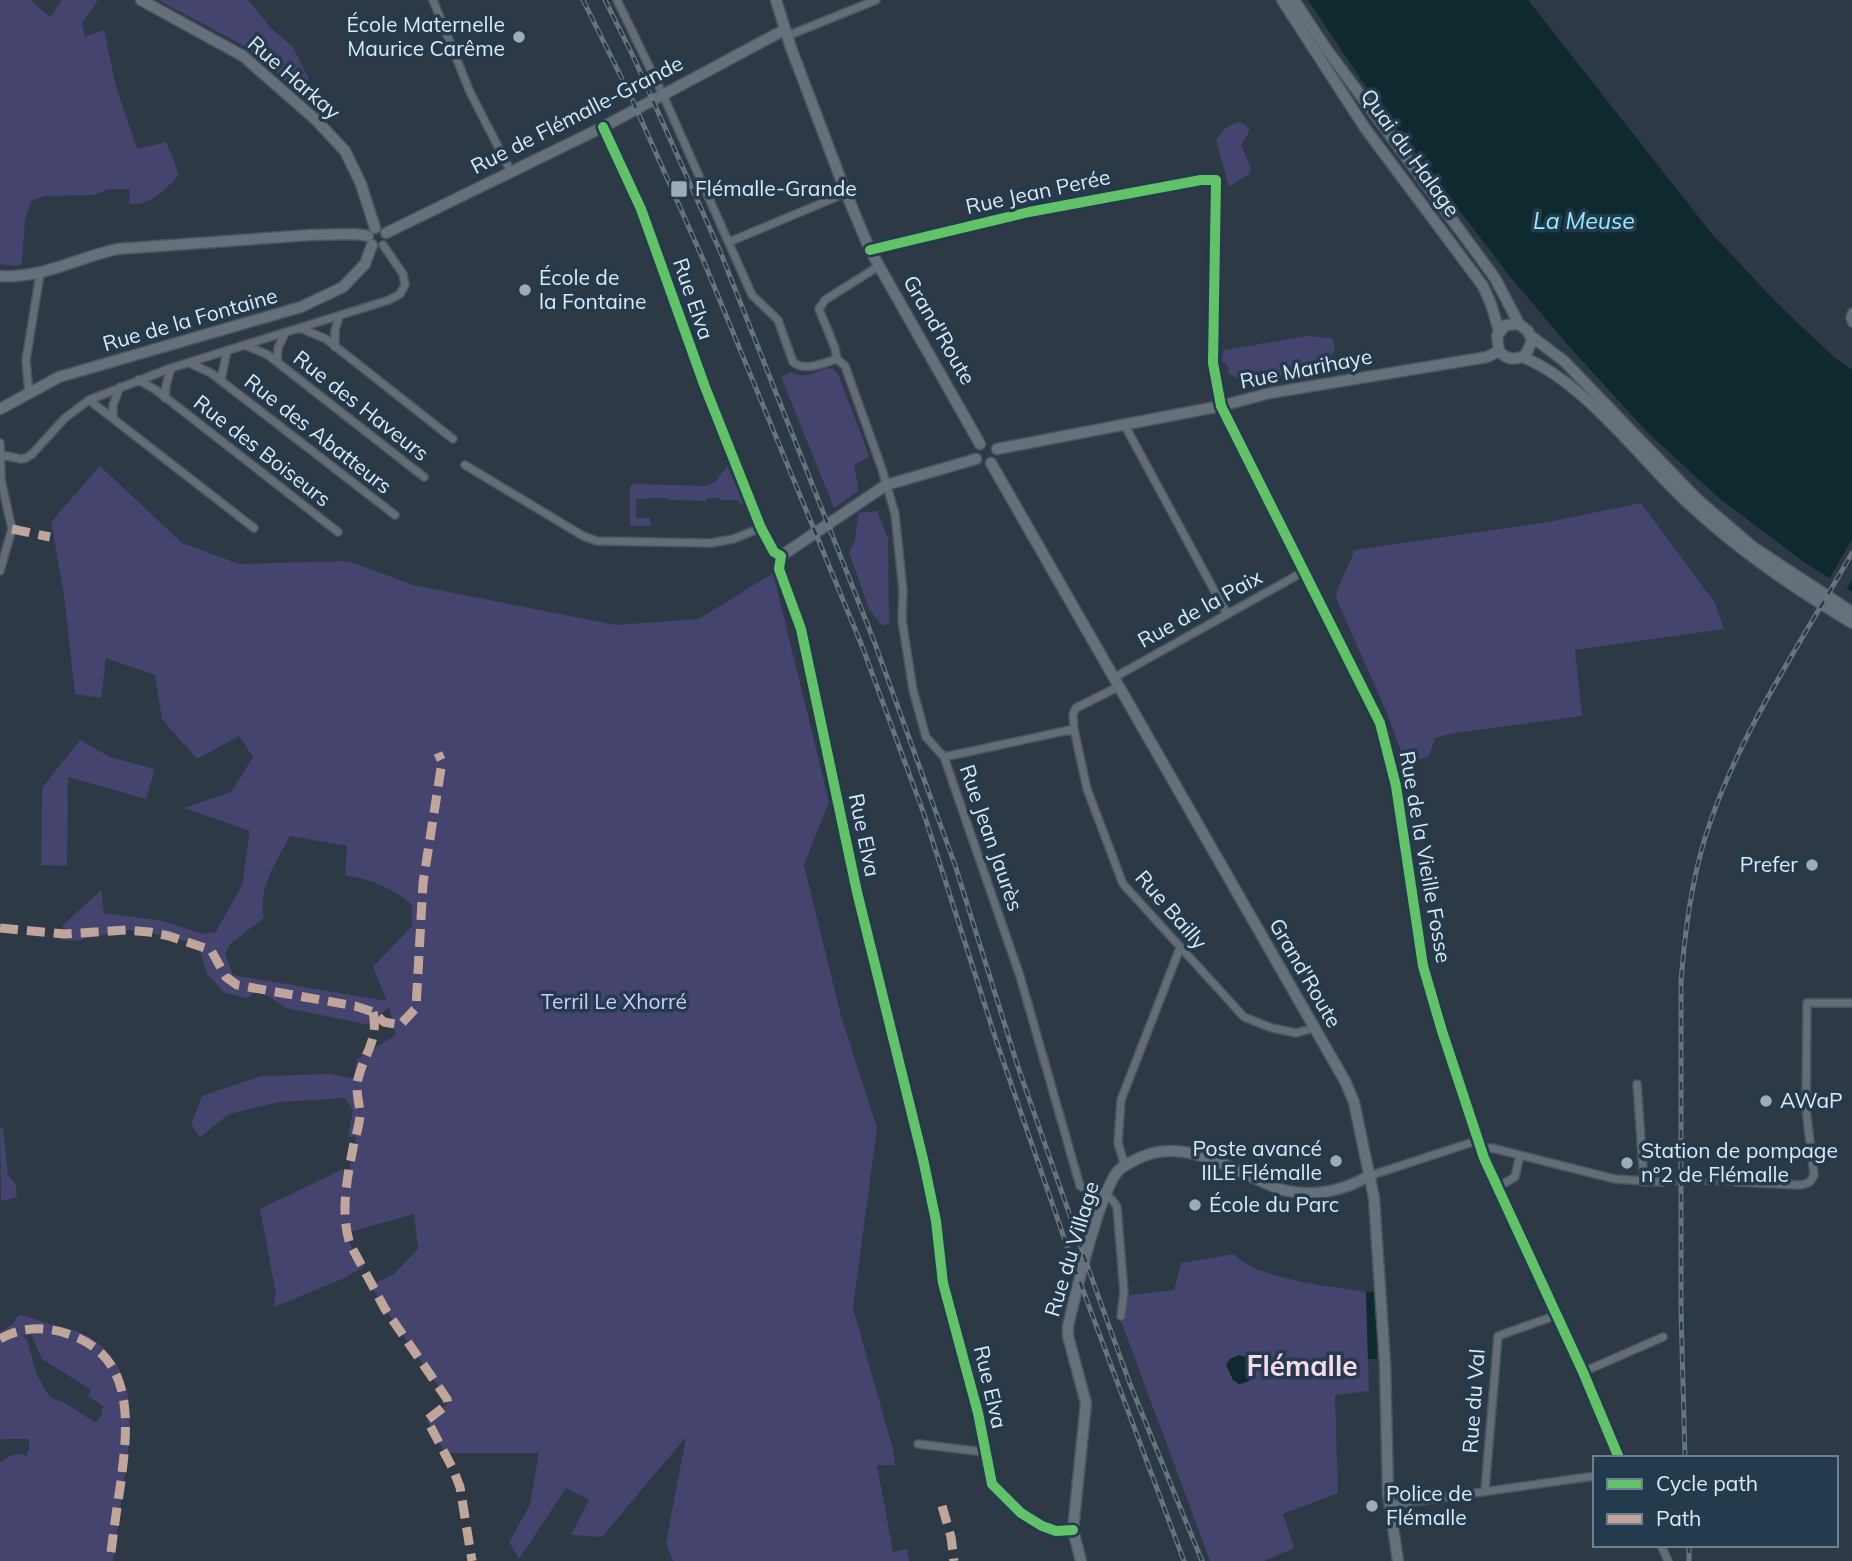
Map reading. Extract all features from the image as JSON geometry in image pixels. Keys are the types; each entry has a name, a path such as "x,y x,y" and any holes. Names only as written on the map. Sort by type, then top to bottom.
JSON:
{"street":[{"name":"Rue Harkay","path":"141,0 243,56 316,120 345,151 361,184 374,238"},
{"path":"433,0 470,92 510,170"},
{"path":"617,0 663,95 752,295 778,320 793,362 804,368 837,359"},
{"name":"Grand'Route","path":"776,0 785,33 870,250 980,444"},
{"path":"785,33 876,0"},
{"name":"Quai du Halage","path":"1282,0 1365,128 1483,286 1499,331"},
{"name":"Quai du Halage","path":"1294,0 1418,177 1495,278 1519,324"},
{"name":"Rue de Flémalle-Grande","path":"386,233 510,170 603,127 730,57 785,33"},
{"name":"Rue Elva","path":"603,127 644,216 705,387 761,528 774,552 782,556 779,569 801,629 854,880 923,1159 936,1221 943,1283 975,1401 992,1484 1014,1507 1042,1526 1056,1531 1073,1530"},
{"name":"Rue Jean Perée","path":"870,250 1069,204 1190,182 1216,180"},
{"name":"Rue de la Vieille Fosse","path":"1216,180 1213,363 1221,406 1380,723 1396,786 1423,966 1442,1031 1480,1145 1618,1456"},
{"path":"729,242 846,193"},
{"name":"Rue de la Fontaine","path":"0,409 59,377 301,307 343,287 365,264 374,238 387,239 386,233"},
{"path":"0,276 40,274 117,248 355,234 374,238 403,274 405,285 400,294 171,368 89,400 65,418 32,454 21,459 2,455"},
{"name":"Rue Jean Jaurès","path":"879,266 825,300 819,309 837,359 845,366 895,514 904,590 902,620 912,690 926,737 944,757 1020,976 1080,1186 1107,1194"},
{"path":"29,394 26,360 40,274"},
{"path":"1852,312 1852,323"},
{"path":"335,347 335,330 340,315"},
{"path":"1852,612 1753,547 1697,499 1564,361 1519,324 1510,324 1499,331 1496,341 1499,351 1507,358 1522,357 1537,362 1577,392 1689,504 1746,553 1798,591 1852,623"},
{"path":"300,328 320,336 453,439"},
{"name":"Rue des Haveurs","path":"277,362 278,348 285,333"},
{"path":"1522,357 1531,345 1531,336"},
{"name":"Rue des Haveurs","path":"245,345 277,362 424,477"},
{"name":"Rue des Abatteurs","path":"221,380 226,351"},
{"name":"Rue Marihaye","path":"997,449 1221,406 1270,393 1487,357 1499,351"},
{"name":"Rue des Abatteurs","path":"189,363 205,369 221,380 395,515"},
{"name":"Rue des Boiseurs","path":"165,398 171,368"},
{"name":"Rue des Boiseurs","path":"137,380 165,398 338,532"},
{"path":"113,418 113,405 120,387"},
{"path":"89,400 254,527"},
{"path":"1124,424 1227,614"},
{"path":"0,443 1,480 12,529 0,571"},
{"path":"782,556 886,485 976,458 986,464 991,463 995,460 997,449 993,444 980,444 975,453 976,458"},
{"name":"Grand'Route","path":"991,463 1354,1102 1374,1198 1385,1363 1390,1505 1398,1561"},
{"path":"465,465 583,536 597,541 720,543 761,528"},
{"name":"Rue de la Paix","path":"1117,682 1227,614 1303,572"},
{"path":"944,757 1074,729 1073,714 1076,708 1117,682"},
{"name":"Rue Bailly","path":"1074,729 1087,789 1123,884 1244,1017 1272,1028 1296,1033 1314,1028"},
{"path":"1125,1166 1118,1143 1121,1100 1180,948"},
{"path":"1736,1182 1800,1185 1812,1181 1814,1175 1806,1109 1807,1003 1852,1003"},
{"path":"1637,1084 1644,1182"},
{"path":"1369,1176 1480,1145 1615,1179 1662,1182"},
{"name":"Rue du Village","path":"1081,1561 1073,1530 1086,1403 1068,1336 1068,1326 1080,1277 1107,1194 1119,1169 1148,1154 1179,1150 1285,1191 1324,1193 1351,1186 1369,1176"},
{"path":"1498,1187 1515,1177 1520,1155"},
{"path":"1107,1194 1112,1198 1119,1218 1125,1301 1121,1316"},
{"name":"Rue du Val","path":"1485,1490 1498,1336 1557,1315"},
{"path":"1583,1372 1663,1337"},
{"path":"918,1444 984,1452"},
{"path":"1390,1505 1593,1476"}],"green space":[{"path":"0,0 30,0 50,17 62,0 98,0 82,24 85,37 104,30 116,87 137,149 166,142 179,174 157,196 137,204 129,204 130,189 108,189 94,195 45,196 31,201 25,219 22,262 18,266 0,264"},
{"path":"158,0 248,0 271,28 293,47 308,77 309,103 239,43"},
{"path":"1237,122 1250,130 1241,145 1251,168 1249,174 1229,187 1216,140 1223,130"},
{"path":"1308,336 1332,338 1335,347 1327,367 1320,371 1244,381 1229,374 1228,366 1221,360 1224,350"},
{"path":"832,368 838,374 869,455 854,465 857,492 834,508 781,377 791,372 807,375"},
{"name":"Terril Le Xhorré","path":"100,466 182,543 239,564 348,561 413,585 616,625 699,619 773,573 829,802 804,865 841,1016 877,1128 853,1308 892,1446 895,1465 877,1465 893,1552 907,1549 909,1561 673,1561 666,1543 686,1437 602,1537 571,1535 589,1500 566,1488 519,1559 509,1542 530,1505 539,1453 445,1453 427,1420 447,1404 447,1399 371,1285 394,1274 418,1249 414,1214 347,1233 350,1244 365,1266 342,1279 274,1307 276,1294 260,1209 343,1169 348,1175 356,1136 348,1137 353,1110 345,1098 280,1102 229,1114 200,1137 191,1124 202,1096 261,1076 330,1074 354,1079 357,1059 396,1035 389,1007 370,1025 286,1008 259,990 247,998 225,993 207,974 201,953 195,944 169,936 127,930 75,941 61,939 63,925 101,890 104,913 163,921 203,934 216,932 242,885 250,831 184,808 231,792 253,757 239,736 197,759 162,719 155,675 106,658 101,698 75,694 64,595 51,522","holes":["290,836 347,846 345,875 380,885 412,905 412,926 373,967 387,1001 233,975 225,954 230,944 264,918 266,886"]},
{"path":"727,466 744,504 739,503 739,500 720,498 707,498 706,501 636,499 636,518 650,518 651,526 630,526 630,487 633,484 706,486 716,481"},
{"path":"1641,503 1715,603 1724,629 1575,650 1582,716 1454,733 1435,738 1429,756 1406,765 1387,713 1336,598 1354,550 1548,522"},
{"path":"877,511 888,539 889,623 882,626 869,609 849,552 856,536 859,513"},
{"path":"80,740 110,757 155,769 146,799 68,777 67,866 41,865 42,788"},
{"path":"0,1128 3,1128 8,1175 16,1184 17,1197 1,1201"},
{"path":"1234,1254 1245,1263 1277,1276 1366,1292 1369,1391 1335,1395 1338,1493 1283,1514 1294,1548 1264,1561 1210,1561 1121,1321 1129,1295 1174,1290 1181,1263"},
{"path":"19,1315 81,1333 99,1344 121,1373 127,1390 130,1426 113,1561 0,1561 0,1462 16,1454 27,1456 29,1451 29,1439 0,1441 0,1332 13,1324","holes":["31,1334 42,1359 91,1390 88,1396 104,1407 96,1423 50,1397 37,1375 27,1340 23,1336"]}],"water":[{"name":"La Meuse","path":"1308,0 1528,0 1712,234 1780,306 1835,358 1852,370 1852,592 1805,563 1719,498 1647,432 1508,274 1375,100"},
{"path":"1377,1291 1377,1359 1368,1359 1366,1292"},
{"path":"1239,1355 1251,1359 1253,1373 1251,1379 1239,1384 1233,1380 1226,1365 1230,1359"}],"pier":[{"path":"1852,539 1852,579 1845,592 1828,581"}],"tunnel":[{"path":"1662,1182 1736,1182"}],"railway":[{"path":"583,0 632,99 702,257 862,646 924,814 997,1043 1071,1258 1184,1561"},
{"path":"605,0 633,56 720,251 874,641 955,865 1018,1067 1096,1290 1130,1384 1202,1561"},
{"path":"1685,1456 1681,1310 1681,981 1693,889 1706,835 1719,798 1752,726 1852,553"},
{"path":"1689,1547 1689,1561"}],"marked path":[{"path":"12,529 50,537"},
{"path":"0,928 64,934 127,930 169,936 211,950 226,977 237,985 355,1006 373,1012 384,1022 400,1025 416,1008 423,883 442,762 438,753"},
{"path":"373,1012 374,1031 357,1084 360,1116 347,1184 347,1232 350,1244 385,1309 447,1399 448,1404 427,1420 460,1487 472,1561"},
{"path":"0,1339 33,1329 68,1334 90,1344 106,1358 116,1375 123,1395 125,1438 110,1561"},
{"path":"942,1506 951,1537 954,1561"}],"cycle path":[{"path":"603,127 641,209 705,387 761,528 774,552 781,556 779,569 801,629 857,892 923,1159 936,1221 943,1283 978,1413 992,1484 1021,1513 1042,1526 1056,1531 1073,1530"},
{"path":"870,250 1029,212 1201,180 1216,180 1213,363 1221,406 1380,723 1396,786 1423,966 1442,1031 1484,1158 1583,1372 1618,1456"}],"place":[{"name":"École Maternelle Maurice Carême","path":"519,37"},
{"name":"Flémalle-Grande","path":"679,189"},
{"name":"École de la Fontaine","path":"525,290"},
{"name":"Prefer","path":"1812,865"},
{"name":"AWaP","path":"1766,1101"},
{"name":"Poste avancé IILE Flémalle","path":"1336,1161"},
{"name":"Station de pompage n°2 de Flémalle","path":"1627,1163"},
{"name":"École du Parc","path":"1195,1205"},
{"name":"Police de Flémalle","path":"1372,1506"}],"district":[{"name":"Flémalle","path":"1302,1366"}]}
